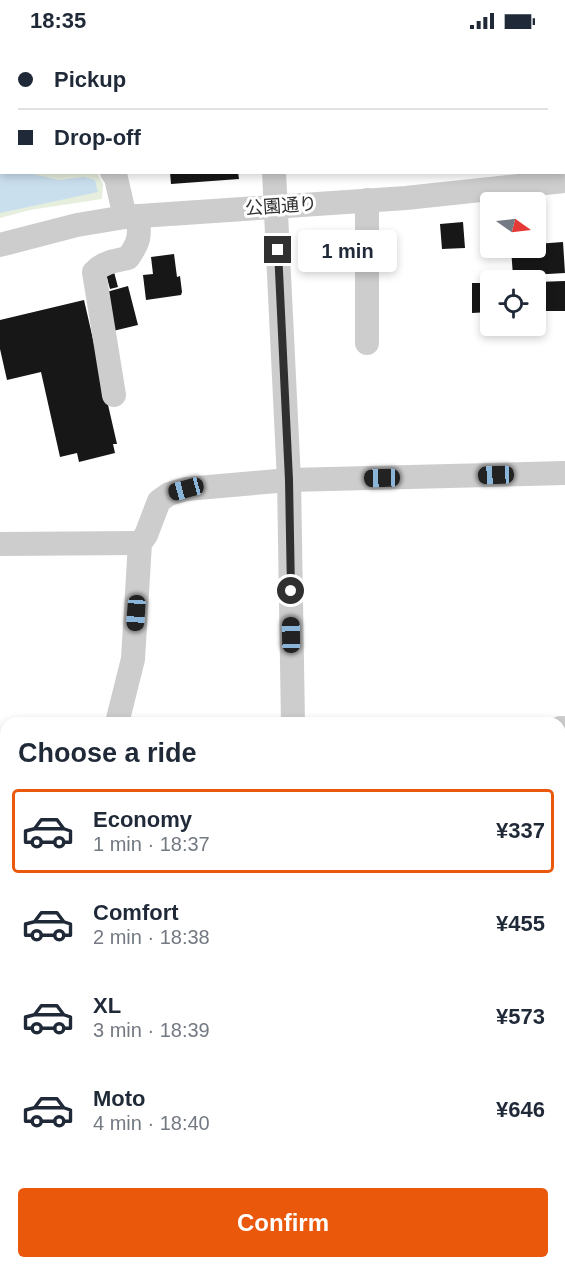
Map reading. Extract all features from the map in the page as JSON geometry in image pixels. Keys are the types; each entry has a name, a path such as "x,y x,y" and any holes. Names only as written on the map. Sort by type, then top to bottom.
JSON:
{"street":[{"path":"113,174 140,235 138,244 128,258 107,262 94,272 114,394"},
{"path":"274,174 289,480 293,717"},
{"name":"公園通り","path":"0,245 77,225 131,216 367,200 565,181"},
{"path":"367,200 367,343"},
{"path":"118,717 133,659 140,543 146,535 159,501 169,494 186,489 289,480 565,473"},
{"path":"0,544 140,543"}],"green space":[{"path":"0,174 98,174 103,184 102,199 30,210 0,218"}],"water":[{"path":"0,174 32,174 59,180 84,177 95,180 98,192 0,213"}],"building":[{"path":"170,174 238,174 239,179 171,184"},
{"path":"463,222 465,248 442,249 440,224"},
{"path":"563,242 565,273 546,274 546,270 513,270 512,258 546,258 546,243"},
{"path":"174,254 177,277 180,276 181,295 146,300 143,275 153,274 151,257"},
{"path":"114,272 118,287 110,289 106,274"},
{"path":"565,281 565,311 546,311 546,282"},
{"path":"472,283 480,283 480,313 472,313"},
{"path":"128,286 138,325 113,331 103,293"},
{"path":"84,300 117,444 113,444 115,453 79,462 77,453 60,457 41,372 7,380 0,349 0,320"}],"route":[{"path":"278,250 289,480 291,591"}]}
